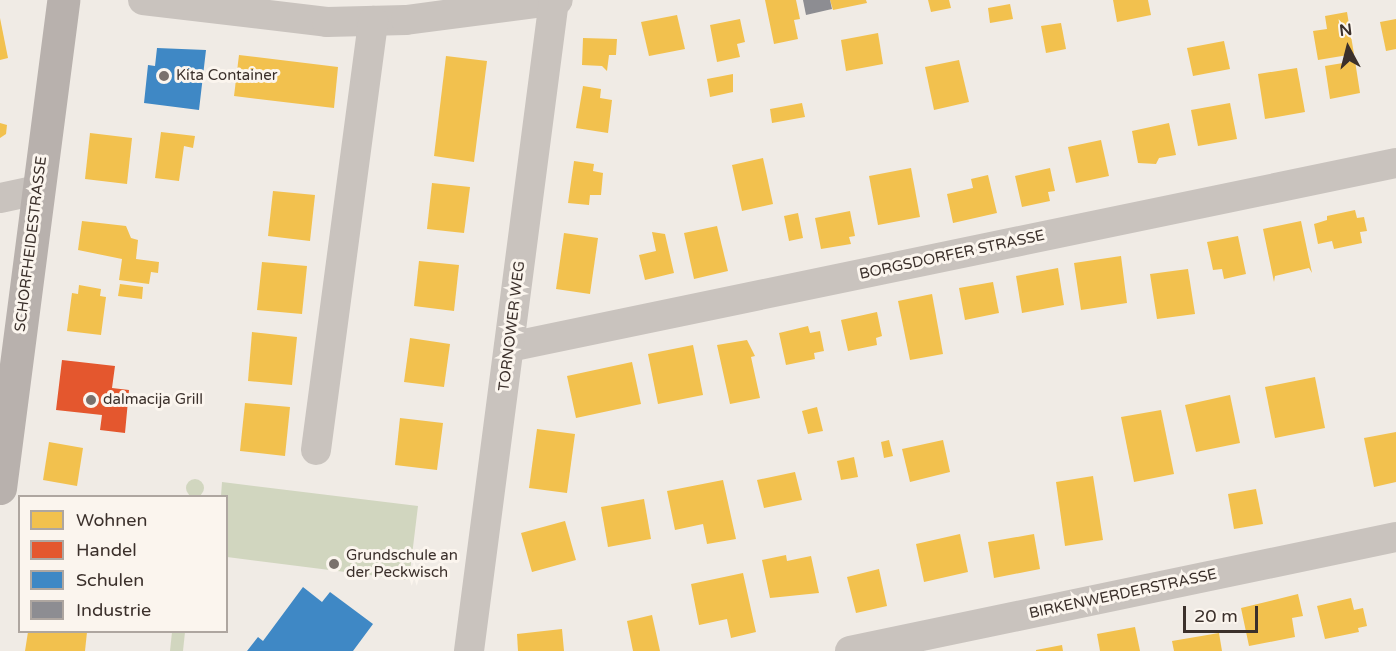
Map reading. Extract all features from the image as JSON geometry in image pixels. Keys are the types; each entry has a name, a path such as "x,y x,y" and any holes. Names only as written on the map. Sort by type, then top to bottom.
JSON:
{"main road":[{"name":"SCHORFHEIDESTRASSE","path":"0,488 63,0"}],"street":[{"path":"143,0 327,22 406,20 555,0"},
{"name":"TORNOWER WEG","path":"470,651 555,0"},
{"path":"316,450 373,21"},
{"name":"BORGSDORFER STRASSE","path":"509,347 1396,163"},
{"path":"0,198 38,190"},
{"name":"BIRKENWERDERSTRASSE","path":"850,651 1396,537"}],"green space":[{"path":"195,479 203,485 203,491 200,495 190,495 186,488 189,482"},
{"path":"222,482 418,506 409,580 228,557 228,495 221,495"},
{"path":"172,633 185,633 183,651 170,651"}],"building: Wohnen":[{"path":"765,0 796,0 800,19 794,20 798,39 774,44"},
{"path":"830,0 866,0 867,3 833,10"},
{"path":"928,0 949,0 951,8 931,12"},
{"path":"1113,0 1148,0 1151,15 1117,22"},
{"path":"1010,4 1013,19 990,23 988,8"},
{"path":"1347,12 1354,54 1318,60 1313,31 1327,29 1325,16"},
{"path":"677,15 685,49 649,56 641,22"},
{"path":"0,18 8,58 0,60"},
{"path":"740,19 745,42 737,44 740,57 717,62 710,25"},
{"path":"1396,19 1396,49 1386,51 1380,22"},
{"path":"1061,23 1066,49 1046,53 1041,26"},
{"path":"878,33 883,64 846,71 841,40"},
{"path":"583,38 617,39 616,55 609,55 607,71 602,66 582,65"},
{"path":"1224,41 1230,69 1193,76 1187,48"},
{"path":"239,55 338,67 334,108 234,96"},
{"path":"446,56 487,61 474,162 434,156"},
{"path":"959,60 969,102 934,110 925,67"},
{"path":"1355,61 1360,93 1330,99 1325,66"},
{"path":"1297,68 1305,112 1265,119 1258,74"},
{"path":"733,74 733,92 710,97 707,79"},
{"path":"583,86 601,89 600,98 612,100 608,133 576,128"},
{"path":"802,103 805,117 772,123 770,109"},
{"path":"1230,103 1237,139 1198,146 1191,110"},
{"path":"0,123 7,125 6,134 0,138"},
{"path":"1169,123 1176,155 1159,158 1156,164 1138,163 1132,131"},
{"path":"161,132 195,136 193,148 184,146 179,181 155,178"},
{"path":"90,133 132,138 127,184 85,179"},
{"path":"1101,140 1109,176 1076,183 1068,147"},
{"path":"763,158 773,204 742,211 732,165"},
{"path":"574,161 594,164 593,171 603,173 601,195 590,195 589,205 568,203"},
{"path":"911,168 920,217 878,225 869,176"},
{"path":"1050,168 1055,191 1048,192 1050,201 1022,207 1015,176"},
{"path":"988,175 997,213 953,223 947,194 973,188 971,179"},
{"path":"432,183 470,187 464,233 427,229"},
{"path":"273,191 315,195 310,241 268,236"},
{"path":"1355,210 1357,218 1364,217 1367,231 1360,232 1362,243 1334,249 1332,241 1318,244 1314,224 1327,220 1327,216"},
{"path":"850,211 855,236 849,237 851,244 821,249 815,218"},
{"path":"798,213 803,238 789,241 784,216"},
{"path":"82,221 126,226 131,238 138,240 136,259 159,262 158,273 151,272 149,284 119,280 122,259 78,250"},
{"path":"1301,221 1312,273 1309,268 1275,276 1274,282 1263,229"},
{"path":"717,226 728,271 694,279 684,233"},
{"path":"652,232 665,234 674,273 645,280 639,255 656,251"},
{"path":"564,233 598,238 590,294 556,289"},
{"path":"1238,236 1246,274 1224,279 1222,269 1213,270 1207,242"},
{"path":"1121,256 1127,303 1081,310 1074,263"},
{"path":"419,261 459,265 454,311 414,306"},
{"path":"262,262 307,266 302,314 257,310"},
{"path":"1058,268 1064,305 1022,313 1016,276"},
{"path":"1188,269 1195,314 1157,319 1150,274"},
{"path":"993,282 999,313 965,320 959,288"},
{"path":"120,284 143,287 142,299 118,296"},
{"path":"79,285 101,289 100,296 106,297 101,335 67,331 72,293 78,294"},
{"path":"932,294 943,354 910,360 898,301"},
{"path":"877,312 882,336 876,338 877,345 848,351 841,320"},
{"path":"808,326 810,333 820,331 824,351 814,353 815,359 786,365 779,333"},
{"path":"252,332 297,337 292,385 248,381"},
{"path":"410,338 450,344 444,387 404,382"},
{"path":"747,340 755,356 751,357 760,398 730,404 717,345"},
{"path":"693,345 703,395 658,404 648,354"},
{"path":"632,362 641,404 576,418 567,376"},
{"path":"1315,377 1325,428 1275,438 1265,387"},
{"path":"1230,395 1240,443 1196,452 1185,405"},
{"path":"245,403 290,407 285,456 240,451"},
{"path":"817,407 823,431 808,434 802,411"},
{"path":"1161,410 1174,474 1134,482 1121,417"},
{"path":"400,418 443,423 437,470 395,465"},
{"path":"537,429 575,434 567,493 529,488"},
{"path":"1396,432 1396,482 1374,487 1364,438"},
{"path":"889,440 893,456 884,458 881,442"},
{"path":"943,440 950,472 910,482 902,449"},
{"path":"49,442 83,448 77,486 43,480"},
{"path":"854,457 858,477 841,480 837,461"},
{"path":"795,472 802,500 764,508 757,480"},
{"path":"1093,476 1103,540 1065,546 1056,482"},
{"path":"723,480 736,539 707,544 703,524 675,530 667,491"},
{"path":"1256,489 1263,524 1234,529 1228,494"},
{"path":"644,499 651,539 608,547 601,507"},
{"path":"565,521 576,560 532,572 521,533"},
{"path":"960,534 968,572 924,582 916,544"},
{"path":"1034,534 1040,569 994,578 988,542"},
{"path":"786,555 787,561 811,556 819,593 770,598 762,560"},
{"path":"879,569 887,606 856,613 847,577"},
{"path":"743,573 756,632 731,638 727,619 699,625 691,584"},
{"path":"1298,594 1303,616 1292,618 1295,637 1249,646 1241,608"},
{"path":"1351,598 1354,610 1363,608 1367,626 1358,628 1359,632 1325,639 1317,606"},
{"path":"652,615 660,651 633,651 627,621"},
{"path":"1135,627 1140,651 1100,651 1097,634"},
{"path":"562,629 564,651 518,651 517,634"},
{"path":"28,633 87,633 85,651 25,651"},
{"path":"1219,633 1222,651 1174,651 1172,641"},
{"path":"1062,645 1063,651 1036,651 1036,650"}],"building: Handel":[{"path":"62,360 115,366 112,388 129,390 125,433 100,430 102,415 56,410"}],"building: Schulen":[{"path":"157,48 206,50 199,110 144,103 148,65 155,66"},
{"path":"303,587 322,602 330,592 373,624 353,651 247,651 258,637 263,641"}],"building: Industrie":[{"path":"803,0 830,0 832,9 806,15"}],"place":[{"name":"Kita Container","path":"164,76"},
{"name":"dalmacija Grill","path":"91,400"},
{"name":"Grundschule an der Peckwisch","path":"334,564"}]}
